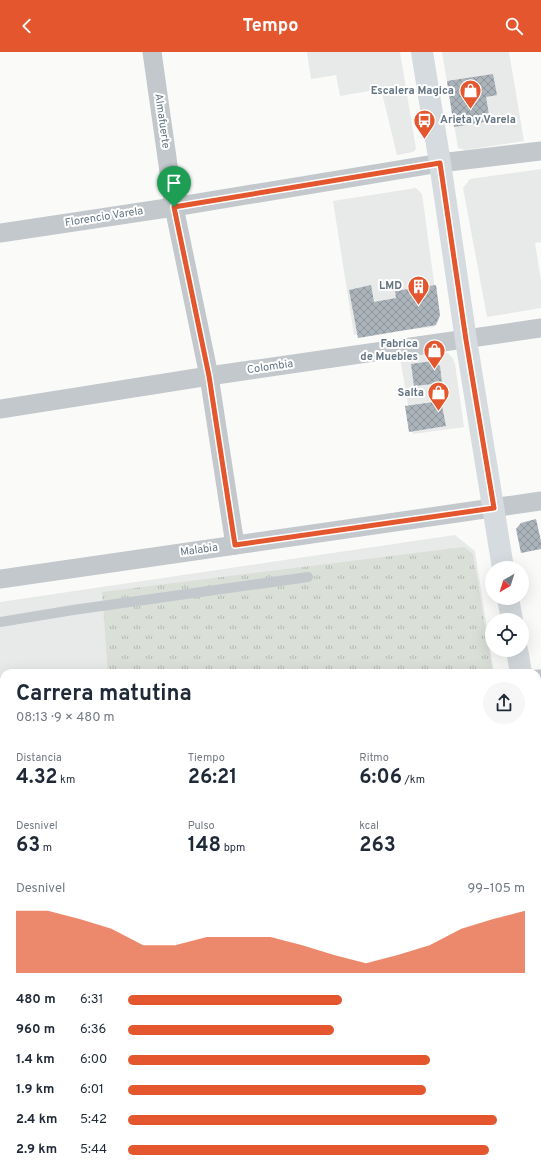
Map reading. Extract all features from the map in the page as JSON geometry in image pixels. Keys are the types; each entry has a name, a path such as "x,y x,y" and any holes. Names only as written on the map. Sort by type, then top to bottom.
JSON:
{"street":[{"name":"Almafuerte","path":"152,52 174,207 209,376 235,545"},
{"path":"422,52 466,340 503,561"},
{"name":"Florencio Varela","path":"0,233 174,207 440,163 541,151"},
{"name":"Colombia","path":"0,409 209,376 541,328"},
{"name":"Malabia","path":"0,579 541,502"},
{"path":"518,657 520,669"}],"lane":[{"path":"0,622 73,610 308,577"}],"shaded area":[{"path":"307,52 400,52 416,149 413,152 397,155 381,89 340,96 336,75 311,79"},
{"path":"442,52 509,52 524,141 466,150 458,148"},
{"path":"541,169 541,242 535,243 541,280 541,308 487,317 463,188 470,179"},
{"path":"416,188 422,194 439,319 434,327 354,335 333,201"},
{"path":"438,352 447,353 452,357 455,364 464,427 413,434 400,358"},
{"path":"455,535 475,551 485,615 485,657 492,657 493,669 0,669 0,602"}],"green space":[{"path":"464,547 473,554 485,625 485,657 490,657 492,669 108,669 102,592"}],"building":[{"path":"493,74 497,95 486,97 490,121 454,127 447,81"},
{"path":"371,285 374,302 396,298 395,291 436,285 440,315 436,325 358,338 349,290"},
{"path":"433,361 440,366 442,383 414,386 411,364"},
{"path":"441,401 446,426 409,432 405,406"},
{"path":"536,519 541,541 541,549 521,553 516,529 521,523"}],"place":[{"name":"Escalera Magica","path":"470,110"},
{"name":"Arieta y Varela","path":"424,140"},
{"name":"LMD","path":"418,306"},
{"name":"Fabrica de Muebles","path":"434,370"},
{"name":"Salta","path":"439,412"}],"route":[{"path":"440,163 466,340 494,508 235,545 209,376 174,207 440,163"}]}
